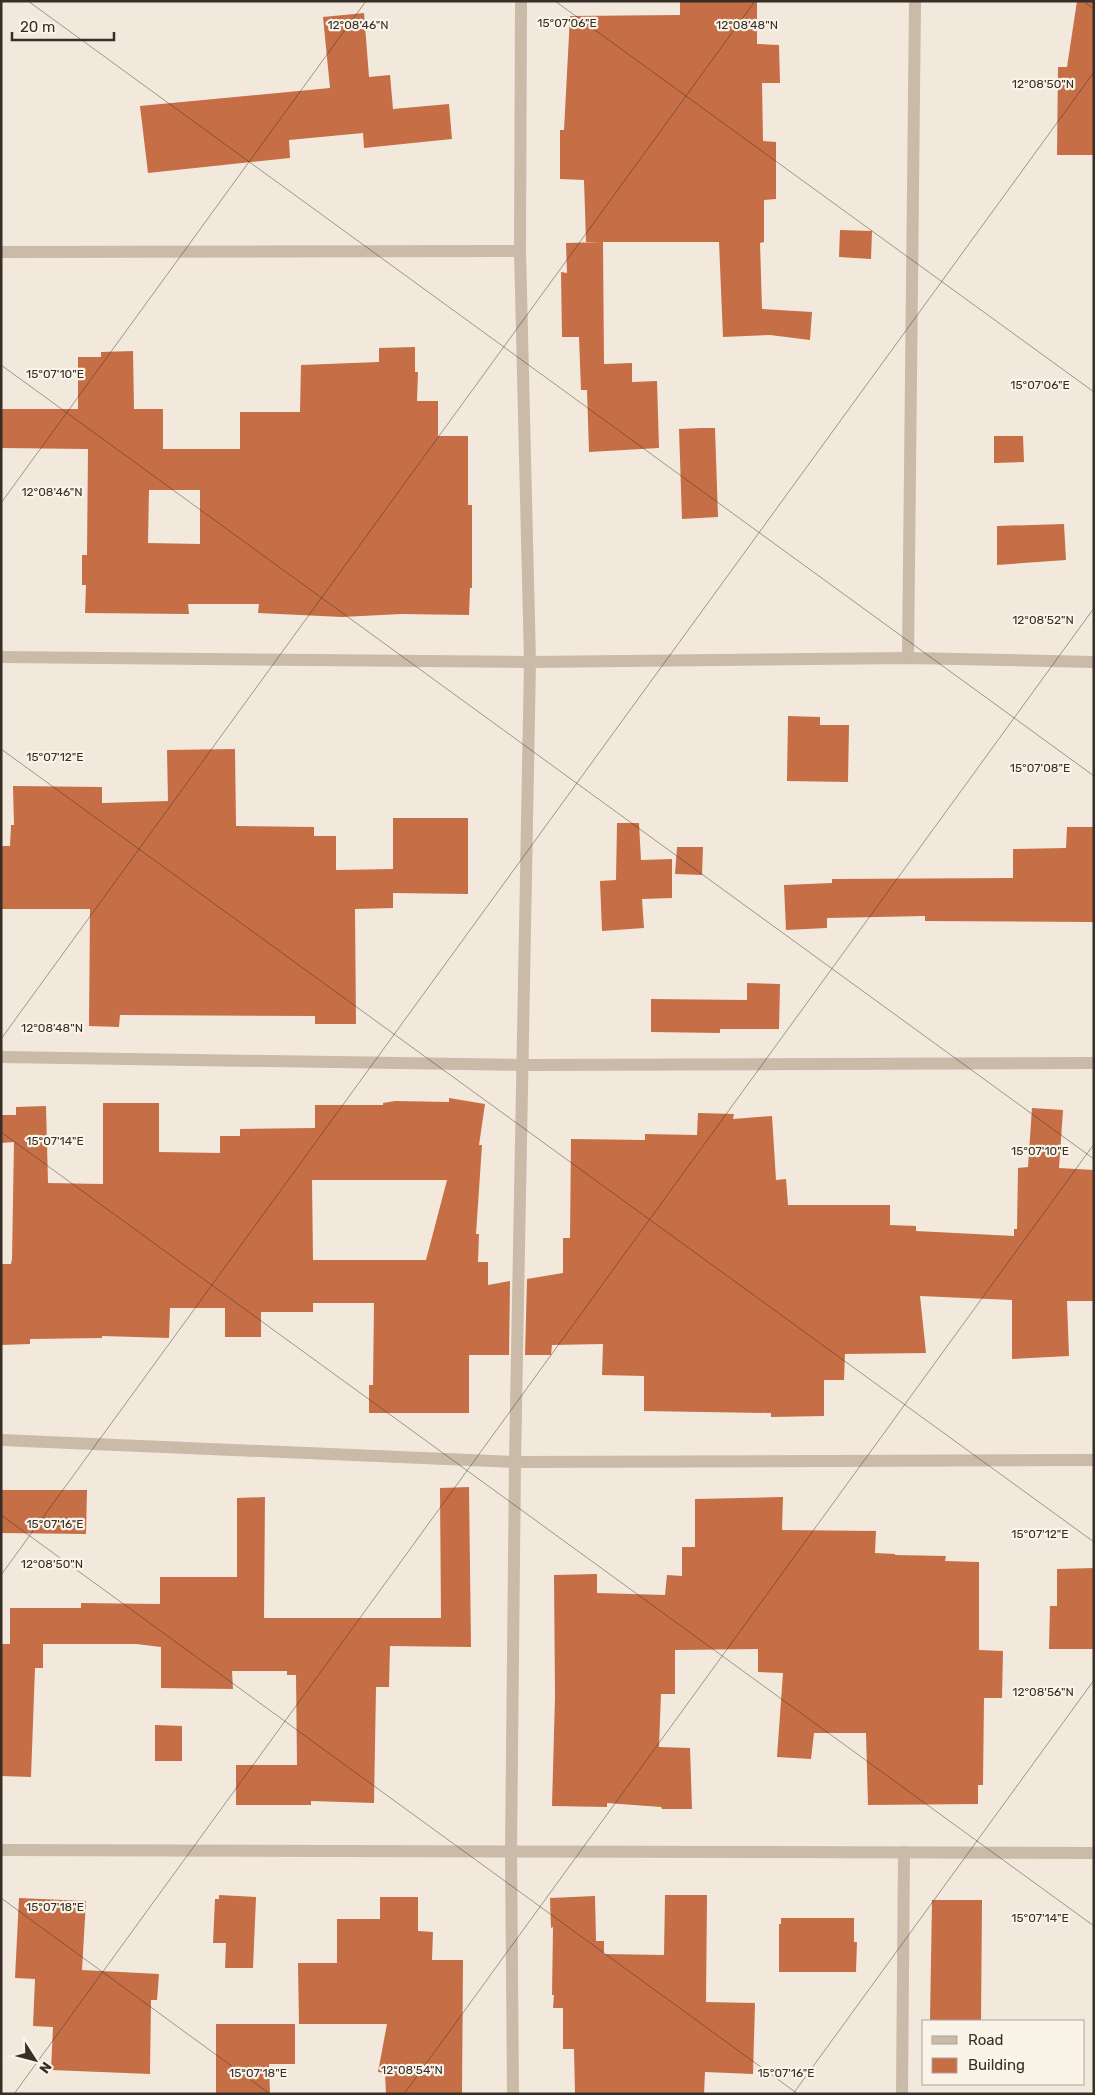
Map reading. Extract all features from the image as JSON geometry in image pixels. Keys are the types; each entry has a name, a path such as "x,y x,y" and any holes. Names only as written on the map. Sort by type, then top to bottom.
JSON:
{"street":[{"path":"513,2094 511,1850 515,1462 524,1066 530,662 520,251 521,1"},
{"path":"908,658 915,1"},
{"path":"1,252 520,251"},
{"path":"1,657 530,662 908,658 1094,662"},
{"path":"1,1057 524,1066 1094,1063"},
{"path":"1,1440 515,1462 1094,1460"},
{"path":"1,1850 1094,1853"},
{"path":"902,2094 904,1852"}],"building":[{"path":"680,1 757,1 757,44 779,45 780,83 762,83 763,141 776,142 776,199 764,200 764,242 760,243 762,309 812,312 810,340 770,335 723,337 719,242 586,242 584,180 560,179 560,130 564,130 570,16 680,15"},
{"path":"1077,1 1094,1 1094,155 1057,155 1058,67 1067,67"},
{"path":"364,13 369,77 390,75 393,109 449,104 452,139 364,148 363,133 289,140 290,158 148,173 140,106 330,88 323,17"},
{"path":"840,230 872,231 871,259 839,257"},
{"path":"603,242 604,364 632,363 632,382 657,381 659,448 589,452 587,390 581,390 579,337 562,337 561,272 567,273 566,243"},
{"path":"415,347 415,372 418,372 417,401 438,401 438,436 468,436 468,505 472,505 472,588 470,588 469,615 401,614 342,617 258,613 259,604 188,604 189,614 85,613 86,585 82,585 82,555 87,555 88,449 1,448 1,409 78,409 78,357 101,357 101,352 133,351 134,409 163,409 163,449 240,449 240,412 300,412 301,365 379,362 379,348","holes":["149,490 200,490 200,544 148,543"]},
{"path":"715,428 718,517 682,519 679,429"},
{"path":"994,436 1023,436 1024,462 994,463"},
{"path":"1064,524 1066,560 997,565 997,526"},
{"path":"788,716 820,717 820,725 849,725 848,782 787,781"},
{"path":"235,749 236,826 314,827 314,836 336,836 336,870 393,869 393,818 468,818 468,894 393,893 393,908 355,909 356,1024 315,1024 315,1016 120,1015 119,1027 89,1026 90,909 1,909 1,846 10,846 11,825 14,825 13,786 102,787 102,803 168,801 167,750"},
{"path":"617,823 639,823 641,860 672,859 672,898 642,899 644,928 602,931 600,881 616,880"},
{"path":"1067,827 1094,827 1094,922 925,921 925,916 827,918 827,928 786,930 784,885 832,883 832,879 1013,878 1013,849 1066,848"},
{"path":"677,847 703,847 702,875 675,874"},
{"path":"747,983 780,984 779,1029 720,1029 720,1033 651,1032 651,999 747,1000"},
{"path":"449,1098 485,1104 479,1145 482,1145 476,1234 479,1234 478,1262 488,1262 488,1285 510,1281 509,1355 469,1355 469,1413 369,1413 369,1385 373,1385 374,1303 313,1303 313,1312 261,1312 261,1337 225,1337 225,1308 170,1308 169,1338 102,1336 102,1338 30,1339 30,1344 1,1345 1,1264 11,1264 12,1259 14,1142 1,1143 1,1115 16,1115 16,1107 46,1106 48,1183 103,1184 103,1103 159,1103 159,1152 220,1153 220,1136 240,1136 240,1129 315,1128 315,1105 383,1105 383,1103 395,1101 449,1102","holes":["312,1180 447,1180 426,1260 313,1260"]},
{"path":"1032,1108 1063,1110 1059,1168 1094,1170 1094,1301 1067,1301 1069,1356 1012,1359 1012,1300 920,1296 926,1353 845,1354 844,1380 824,1380 824,1416 771,1417 771,1413 644,1411 644,1376 602,1375 603,1344 552,1345 551,1355 525,1355 527,1279 563,1273 563,1238 570,1238 571,1139 645,1140 645,1134 697,1135 698,1113 734,1114 733,1119 772,1116 776,1180 786,1179 788,1205 890,1205 890,1225 916,1226 916,1231 1014,1236 1014,1229 1017,1229 1018,1168 1028,1167"},
{"path":"469,1487 471,1647 390,1646 389,1687 376,1687 374,1803 311,1801 311,1805 236,1805 236,1765 297,1765 296,1675 287,1675 287,1671 232,1671 233,1689 161,1688 161,1647 136,1644 43,1644 43,1668 35,1668 31,1777 1,1776 1,1644 10,1644 10,1608 81,1608 81,1603 160,1604 160,1577 237,1577 237,1498 265,1497 264,1618 441,1618 440,1488"},
{"path":"1,1490 87,1490 86,1534 1,1533"},
{"path":"783,1497 782,1530 876,1531 875,1553 946,1556 945,1561 979,1562 979,1650 1003,1651 1002,1698 984,1698 983,1785 978,1785 978,1804 868,1805 866,1733 814,1733 811,1759 777,1757 783,1673 758,1672 758,1649 675,1650 675,1694 661,1694 659,1747 690,1748 692,1809 662,1809 661,1807 607,1803 607,1807 552,1806 555,1697 554,1575 597,1574 597,1593 665,1595 667,1575 682,1576 682,1547 695,1547 695,1499"},
{"path":"1094,1568 1094,1649 1049,1649 1050,1606 1057,1606 1057,1569"},
{"path":"155,1725 182,1726 182,1761 155,1761"},
{"path":"219,1895 256,1897 253,1968 225,1968 226,1943 213,1943 215,1899 219,1899"},
{"path":"665,1895 707,1895 706,2002 755,2003 753,2074 705,2072 704,2094 575,2094 574,2049 563,2049 563,2008 553,2008 553,1927 551,1928 550,1898 595,1896 596,1941 604,1941 604,1954 664,1955"},
{"path":"380,1897 418,1897 418,1931 433,1932 432,1960 463,1960 462,2094 386,2094 385,2073 378,2072 387,2024 299,2024 298,1963 337,1963 337,1919 380,1919"},
{"path":"19,1898 86,1901 82,1970 159,1974 157,2000 151,2000 150,2074 51,2070 53,2027 33,2026 35,1979 15,1978"},
{"path":"932,1900 982,1900 981,2020 930,2020"},
{"path":"781,1918 854,1918 854,1942 857,1942 856,1972 779,1972 779,1924 781,1924"},
{"path":"216,2024 295,2024 295,2064 269,2064 270,2094 216,2094"}]}
